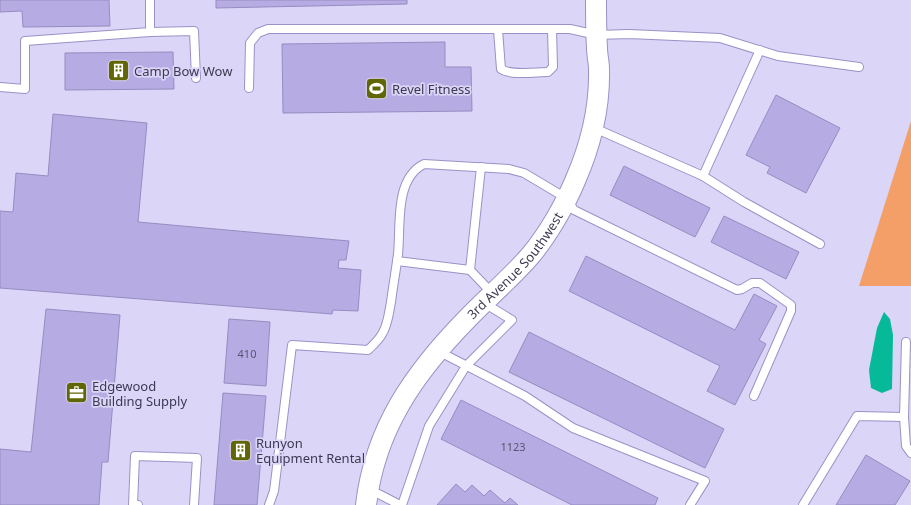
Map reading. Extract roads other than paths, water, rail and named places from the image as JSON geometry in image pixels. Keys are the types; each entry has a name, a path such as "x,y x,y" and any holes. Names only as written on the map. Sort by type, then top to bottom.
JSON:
{"street":[{"name":"3rd Avenue Southwest","path":"367,497 371,476 379,449 390,421 409,388 438,351 529,256 544,237 578,174 588,146 598,96 599,70 596,35 596,0"}],"lane":[{"path":"150,0 150,32"},
{"path":"249,88 250,43 258,33 268,29 570,29 596,35 629,34 720,38 778,56 859,67"},
{"path":"498,30 501,69 505,72 548,72 553,66 552,29"},
{"path":"0,87 24,89 25,41 150,32 194,31 196,78"},
{"path":"703,176 760,50"},
{"path":"592,127 703,176 744,202 820,244"},
{"path":"269,505 274,491 292,345 368,350 383,334 388,318 397,261 400,211 407,182 411,174 424,164 509,169 524,173 566,198 574,210 737,290 742,289 752,283 760,283 792,305 791,311 754,396"},
{"path":"367,497 401,505 429,426 466,366 512,320 488,298 470,270 482,167"},
{"path":"397,261 470,270"},
{"path":"906,342 904,417 906,446 911,453"},
{"path":"438,351 524,396 573,428 705,482 690,505"},
{"path":"803,505 857,416 904,417"},
{"path":"138,505 133,505 136,456 197,458 194,505"}],"place":[{"name":"Camp Bow Wow","path":"119,71"},
{"name":"Revel Fitness","path":"377,89"},
{"name":"Edgewood Building Supply","path":"76,393"},
{"name":"Runyon Equipment Rental","path":"240,450"}]}
